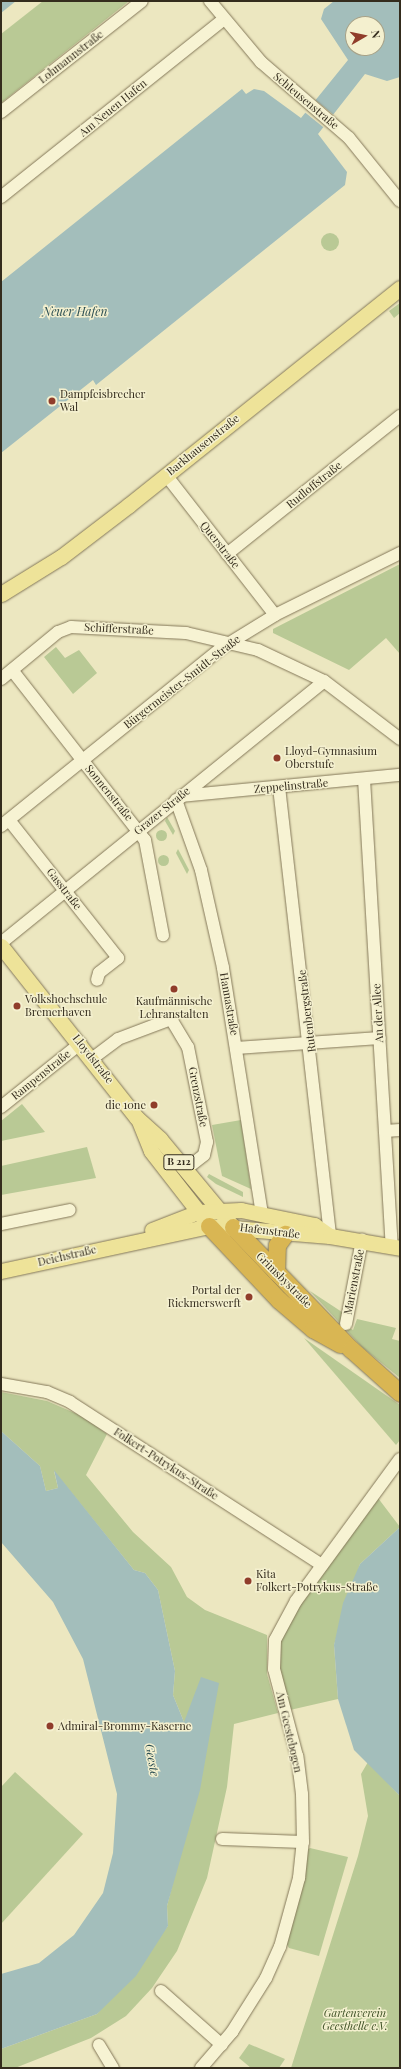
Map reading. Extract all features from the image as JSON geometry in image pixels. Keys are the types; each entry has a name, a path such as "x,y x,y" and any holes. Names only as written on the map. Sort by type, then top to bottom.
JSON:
{"highway":[{"name":"Grimsbystraße","path":"210,1226 280,1300 313,1329 351,1349"},
{"name":"Grimsbystraße","path":"233,1227 351,1349 400,1392"},
{"path":"276,1272 277,1245 285,1234"}],"main road":[{"name":"Barkhausenstraße","path":"1,594 61,557 400,288"},
{"name":"Lloydstraße","path":"1,946 81,1043 138,1118 151,1151 218,1209"},
{"name":"B 212","path":"180,1175 198,1212 210,1226"},
{"name":"Hafenstraße","path":"218,1209 262,1212 314,1225 330,1236"},
{"name":"Deichstraße","path":"133,1242 154,1229 198,1212 218,1209"},
{"name":"Grimsbystraße","path":"218,1209 233,1227"},
{"name":"Hafenstraße","path":"210,1226 233,1227 285,1234 330,1236 362,1240 396,1247"},
{"name":"Deichstraße","path":"1,1271 210,1226"}],"street":[{"name":"Lohmannstraße","path":"1,112 142,1"},
{"name":"Schleusenstraße","path":"210,1 261,62 308,104 343,132 400,202"},
{"name":"Am Neuen Hafen","path":"1,197 224,19"},
{"name":"Rudloffstraße","path":"227,554 400,416"},
{"name":"Querstraße","path":"166,475 274,615"},
{"name":"Bürgermeister-Smidt-Straße","path":"5,823 229,643 274,615 400,553"},
{"name":"Schifferstraße","path":"1,679 58,632 70,627 143,629 229,643 268,654 324,681 400,739"},
{"name":"Sonnenstraße","path":"12,670 139,830 145,840 163,936"},
{"name":"Grazer Straße","path":"1,943 324,681"},
{"name":"Zeppelinstraße","path":"179,798 400,775"},
{"name":"An der Allee","path":"364,779 385,1131 396,1247"},
{"name":"Rutenbergstraße","path":"279,787 311,1041 330,1236"},
{"name":"Hannastraße","path":"179,798 201,870 236,1048 262,1212"},
{"name":"Gasstraße","path":"5,823 65,890 118,958 99,973 97,980"},
{"name":"Grenzstraße","path":"92,1058 118,1039 171,1019 188,1048 207,1142 204,1154 180,1175"},
{"path":"236,1048 311,1041 380,1038"},
{"name":"Rampenstraße","path":"1,1107 81,1043"},
{"path":"385,1131 400,1130"},
{"path":"1,1224 70,1210"},
{"name":"Marienstraße","path":"346,1324 362,1240"},
{"name":"Folkert-Potrykus-Straße","path":"1,1384 47,1392 70,1402 322,1565"},
{"name":"Am Geestebogen","path":"201,2068 222,2044 248,2009 280,1947 299,1878 303,1842 297,1756 272,1654 288,1614 400,1459"},
{"path":"222,1839 303,1842"},
{"path":"161,1991 222,2044"},
{"path":"99,2045 113,2068"}],"green space":[{"path":"43,1 129,1 1,103 1,34"},
{"path":"330,233 336,236 339,242 336,248 330,251 324,248 321,242 324,236"},
{"path":"400,303 400,313 394,318 389,311"},
{"path":"400,564 400,654 386,638 349,670 273,633 273,629"},
{"path":"56,647 65,658 79,650 97,673 73,694 44,657"},
{"path":"167,817 175,831 173,835 165,821"},
{"path":"159,830 163,830 165,831 165,839 159,840 156,837 156,833"},
{"path":"178,849 189,870 187,874 176,853"},
{"path":"163,854 167,856 169,860 167,864 163,866 159,864 157,860 159,856"},
{"path":"22,1104 45,1132 1,1141 1,1121"},
{"path":"241,1120 251,1189 222,1176 212,1125"},
{"path":"87,1147 96,1178 1,1195 1,1166"},
{"path":"209,1174 243,1192 243,1197 216,1184 207,1177"},
{"path":"310,1291 345,1314 345,1325 353,1330 357,1319 396,1328 392,1339 400,1341 400,1378 362,1347"},
{"path":"304,1338 400,1405 400,1440 396,1445"},
{"path":"1,1392 47,1401 84,1417 107,1434 86,1475 133,1532 171,1567 187,1597 205,1610 267,1635 267,1674 278,1713 234,1724 227,1787 207,1878 177,1951 152,1988 126,2016 91,2038 15,2068 1,2068 1,2049 97,2014 168,1926 167,1906 181,1851 184,1722 173,1695 175,1671 158,1590 145,1573 134,1570 54,1471 58,1488 46,1491 40,1466 1,1431"},
{"path":"378,1498 400,1527 360,1564 334,1645 338,1699 290,1710 280,1674 279,1650 284,1628"},
{"name":"Gartenverein Geesthelle e.V.","path":"368,1762 400,1796 400,2068 291,2068 358,1856 368,1816 361,1774"},
{"path":"15,1772 83,1834 1,1924 1,1787"},
{"path":"310,1848 348,1857 319,1956 289,1948 286,1943 305,1851"},
{"path":"249,2044 285,2059 279,2068 251,2068 239,2058"}],"water":[{"path":"1,1 16,1 1,13"},
{"name":"Neuer Hafen","path":"334,1 400,1 400,77 387,81 365,74 318,134 347,172 345,185 96,385 93,380 1,453 1,282 242,89 246,94 254,89 264,91 301,118 348,60 345,56 385,56 385,16 345,16 345,55 321,19 324,9"},
{"name":"Geeste","path":"1,1431 40,1466 46,1491 58,1488 54,1470 134,1570 145,1573 158,1590 175,1671 173,1695 184,1722 201,1677 219,1683 200,1790 167,1906 168,1926 136,1976 97,2014 1,2049 1,1974 39,1963 74,1935 103,1893 113,1853 117,1794 83,1659 53,1602 1,1542"},
{"path":"400,1527 400,1796 354,1750 338,1699 334,1645 343,1603 360,1564"}],"pier":[{"path":"314,99 335,116 325,128 304,111"}],"place":[{"name":"Dampfeisbrecher Wal","path":"52,401"},
{"name":"Lloyd-Gymnasium Oberstufe","path":"277,758"},
{"name":"Kaufmännische Lehranstalten","path":"174,989"},
{"name":"Volkshochschule Bremerhaven","path":"17,1006"},
{"name":"die 10ne","path":"154,1105"},
{"name":"Portal der Rickmerswerft","path":"249,1297"},
{"name":"Kita Folkert-Potrykus-Straße","path":"248,1581"},
{"name":"Admiral-Brommy-Kaserne","path":"50,1726"}]}
